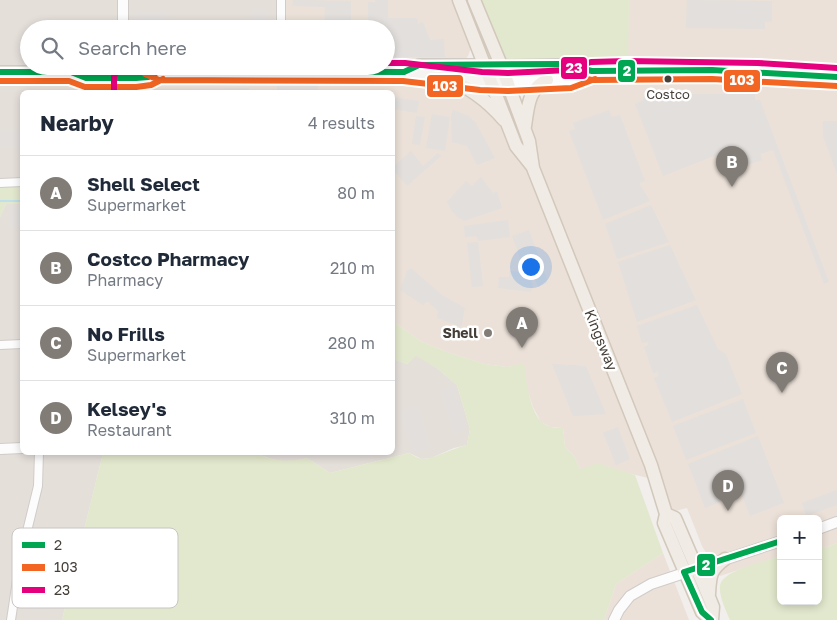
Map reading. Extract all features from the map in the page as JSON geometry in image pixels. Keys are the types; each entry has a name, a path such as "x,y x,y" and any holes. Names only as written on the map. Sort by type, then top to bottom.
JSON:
{"main road":[{"name":"Kingsway","path":"459,0 516,146 534,168"},
{"name":"Kingsway","path":"474,0 525,129 534,168 651,465 666,514 664,523 690,570 709,597 713,607 712,620"},
{"path":"404,72 420,65 501,65"},
{"path":"0,72 20,72"},
{"path":"395,72 508,82"},
{"path":"78,75 86,78 104,75"},
{"path":"138,75 148,77 149,75"},
{"path":"443,77 463,85 477,94 508,125"},
{"path":"525,129 528,105 533,91 541,83 548,80"},
{"path":"709,597 710,581 715,566 725,559"},
{"name":"Kingsway","path":"690,570 702,612 712,620"}],"street":[{"path":"123,0 123,20"},
{"path":"281,0 281,20"},
{"path":"501,65 561,64 592,71 712,70 837,77"},
{"path":"814,76 837,69"},
{"path":"508,82 570,79 592,71"},
{"path":"123,75 123,90"},
{"path":"0,182 20,182"},
{"path":"0,344 20,344"},
{"path":"0,449 20,448"},
{"path":"28,528 38,486 39,455"},
{"path":"822,527 837,522"},
{"path":"614,620 630,596 651,584 777,542"}],"shaded area":[{"path":"0,0 280,0 280,20 20,20 20,75 102,75 124,78 123,90 20,90 20,183 0,183"},
{"path":"280,0 454,0 470,29 471,48 468,56 464,61 419,65 488,103 533,167 529,105 547,80 627,70 629,0 837,0 837,543 822,548 822,515 777,515 777,557 720,576 702,546 687,508 668,513 656,480 607,466 580,469 574,456 565,447 563,427 550,427 541,422 533,407 526,386 524,364 507,367 484,364 420,341 395,322 395,90 123,90 124,78 139,75 395,75 395,20 280,20"},
{"path":"293,0 351,1 351,20 324,20 325,7 292,6"},
{"path":"375,0 388,0 388,18 417,18 418,24 423,22 430,40 444,39 445,57 395,57 395,20 368,20 368,2 375,2"},
{"path":"687,0 772,1 772,22 765,22 765,29 686,28"},
{"path":"268,9 268,20 252,20 252,10"},
{"path":"134,12 168,12 168,20 134,20"},
{"path":"277,85 318,85 318,90 277,90"},
{"path":"249,88 249,90 149,90"},
{"path":"644,94 755,94 755,100 760,100 829,282 824,284 773,150 760,154 762,160 732,170 724,152 663,176 635,104 643,100"},
{"path":"395,97 419,101 417,113 395,109"},
{"path":"453,110 469,116 476,123 495,158 477,165 467,146 452,142 451,117"},
{"path":"609,110 612,117 620,115 645,181 639,183 650,201 603,220 569,131 575,129 573,123"},
{"path":"432,114 450,117 445,151 426,148"},
{"path":"416,116 425,117 420,145 412,144"},
{"path":"823,121 837,121 837,174 823,136"},
{"path":"0,129 20,129 20,148 0,148"},
{"path":"411,151 423,166 438,153 441,156 407,186 395,171 395,165"},
{"path":"481,177 493,193 497,191 502,208 464,221 457,217 447,202 466,181 472,186"},
{"path":"6,204 20,204 20,455 103,455 85,528 12,528 12,608 65,608 62,620 0,620 0,217"},
{"path":"651,205 669,242 617,259 605,224"},
{"path":"9,208 20,208 20,227 9,227"},
{"path":"508,220 510,237 478,241 477,236 465,237 464,226"},
{"path":"529,230 548,283 538,287 531,269 525,271 512,236"},
{"path":"478,242 483,286 472,287 467,243"},
{"path":"670,245 696,300 637,322 618,262"},
{"path":"411,268 442,295 465,308 461,327 437,318 438,311 427,301 423,305 400,290 407,271"},
{"path":"510,271 528,273 528,279 531,280 533,287 531,292 498,288 499,277 509,277"},
{"path":"697,305 718,349 726,354 742,394 672,422 654,378 658,376 658,372 653,373 644,347 649,345 648,342 642,343 637,326"},
{"path":"416,355 437,368 457,385 470,429 467,445 454,448 431,458 422,459 409,453 330,473 307,458 291,462 278,461 260,455 395,455 395,360 407,364"},
{"path":"552,364 586,366 606,414 573,416"},
{"path":"455,386 467,429 453,433 441,390"},
{"path":"743,399 756,433 686,460 673,426"},
{"path":"418,406 430,448 413,453 400,411"},
{"path":"618,427 630,459 616,465 603,433"},
{"path":"758,436 784,503 750,516 741,493 705,508 688,464"},
{"path":"837,490 837,505 806,515 802,503"},
{"path":"663,553 689,620 604,620 616,584"}],"green space":[{"path":"475,0 629,0 628,71 501,65"},
{"path":"0,183 20,183 20,204 6,204 0,217"},
{"path":"395,322 420,341 484,364 507,367 524,363 530,400 538,417 544,424 552,427 563,427 565,447 574,456 580,469 598,463 635,475 663,553 616,584 604,620 62,620 65,608 178,608 178,528 85,528 103,455 260,455 288,461 307,458 330,473 409,453 424,459 467,445 470,429 457,385 437,368 416,356 407,364 395,360"},
{"path":"837,543 837,620 730,620 720,590 723,580 736,571 777,557 777,605 822,605 822,548"}],"waterway":[{"path":"0,201 20,201"}],"transit line":[{"name":"23","path":"395,63 508,73 568,70 591,62 627,61 758,63 837,68"},
{"name":"2","path":"395,72 404,72 419,65 561,64 592,71 712,70 837,77"},
{"name":"2","path":"0,72 20,72"},
{"name":"2","path":"78,75 86,78 136,78 152,75"},
{"name":"23","path":"114,90 115,75"},
{"name":"103","path":"147,75 159,80 403,81 480,90 508,91 571,88 595,79"},
{"name":"103","path":"572,76 592,80 712,79 837,86"},
{"name":"103","path":"0,81 69,81 85,87 136,87 151,85 163,79"},
{"name":"2","path":"711,620 702,612 684,572 777,542"}],"place":[{"name":"Costco","path":"668,79"},
{"name":"Costco Pharmacy","path":"732,187"},
{"name":"Shell","path":"488,333"},
{"name":"Shell Select","path":"522,348"},
{"name":"No Frills","path":"782,393"},
{"name":"Kelsey's","path":"728,511"}]}
